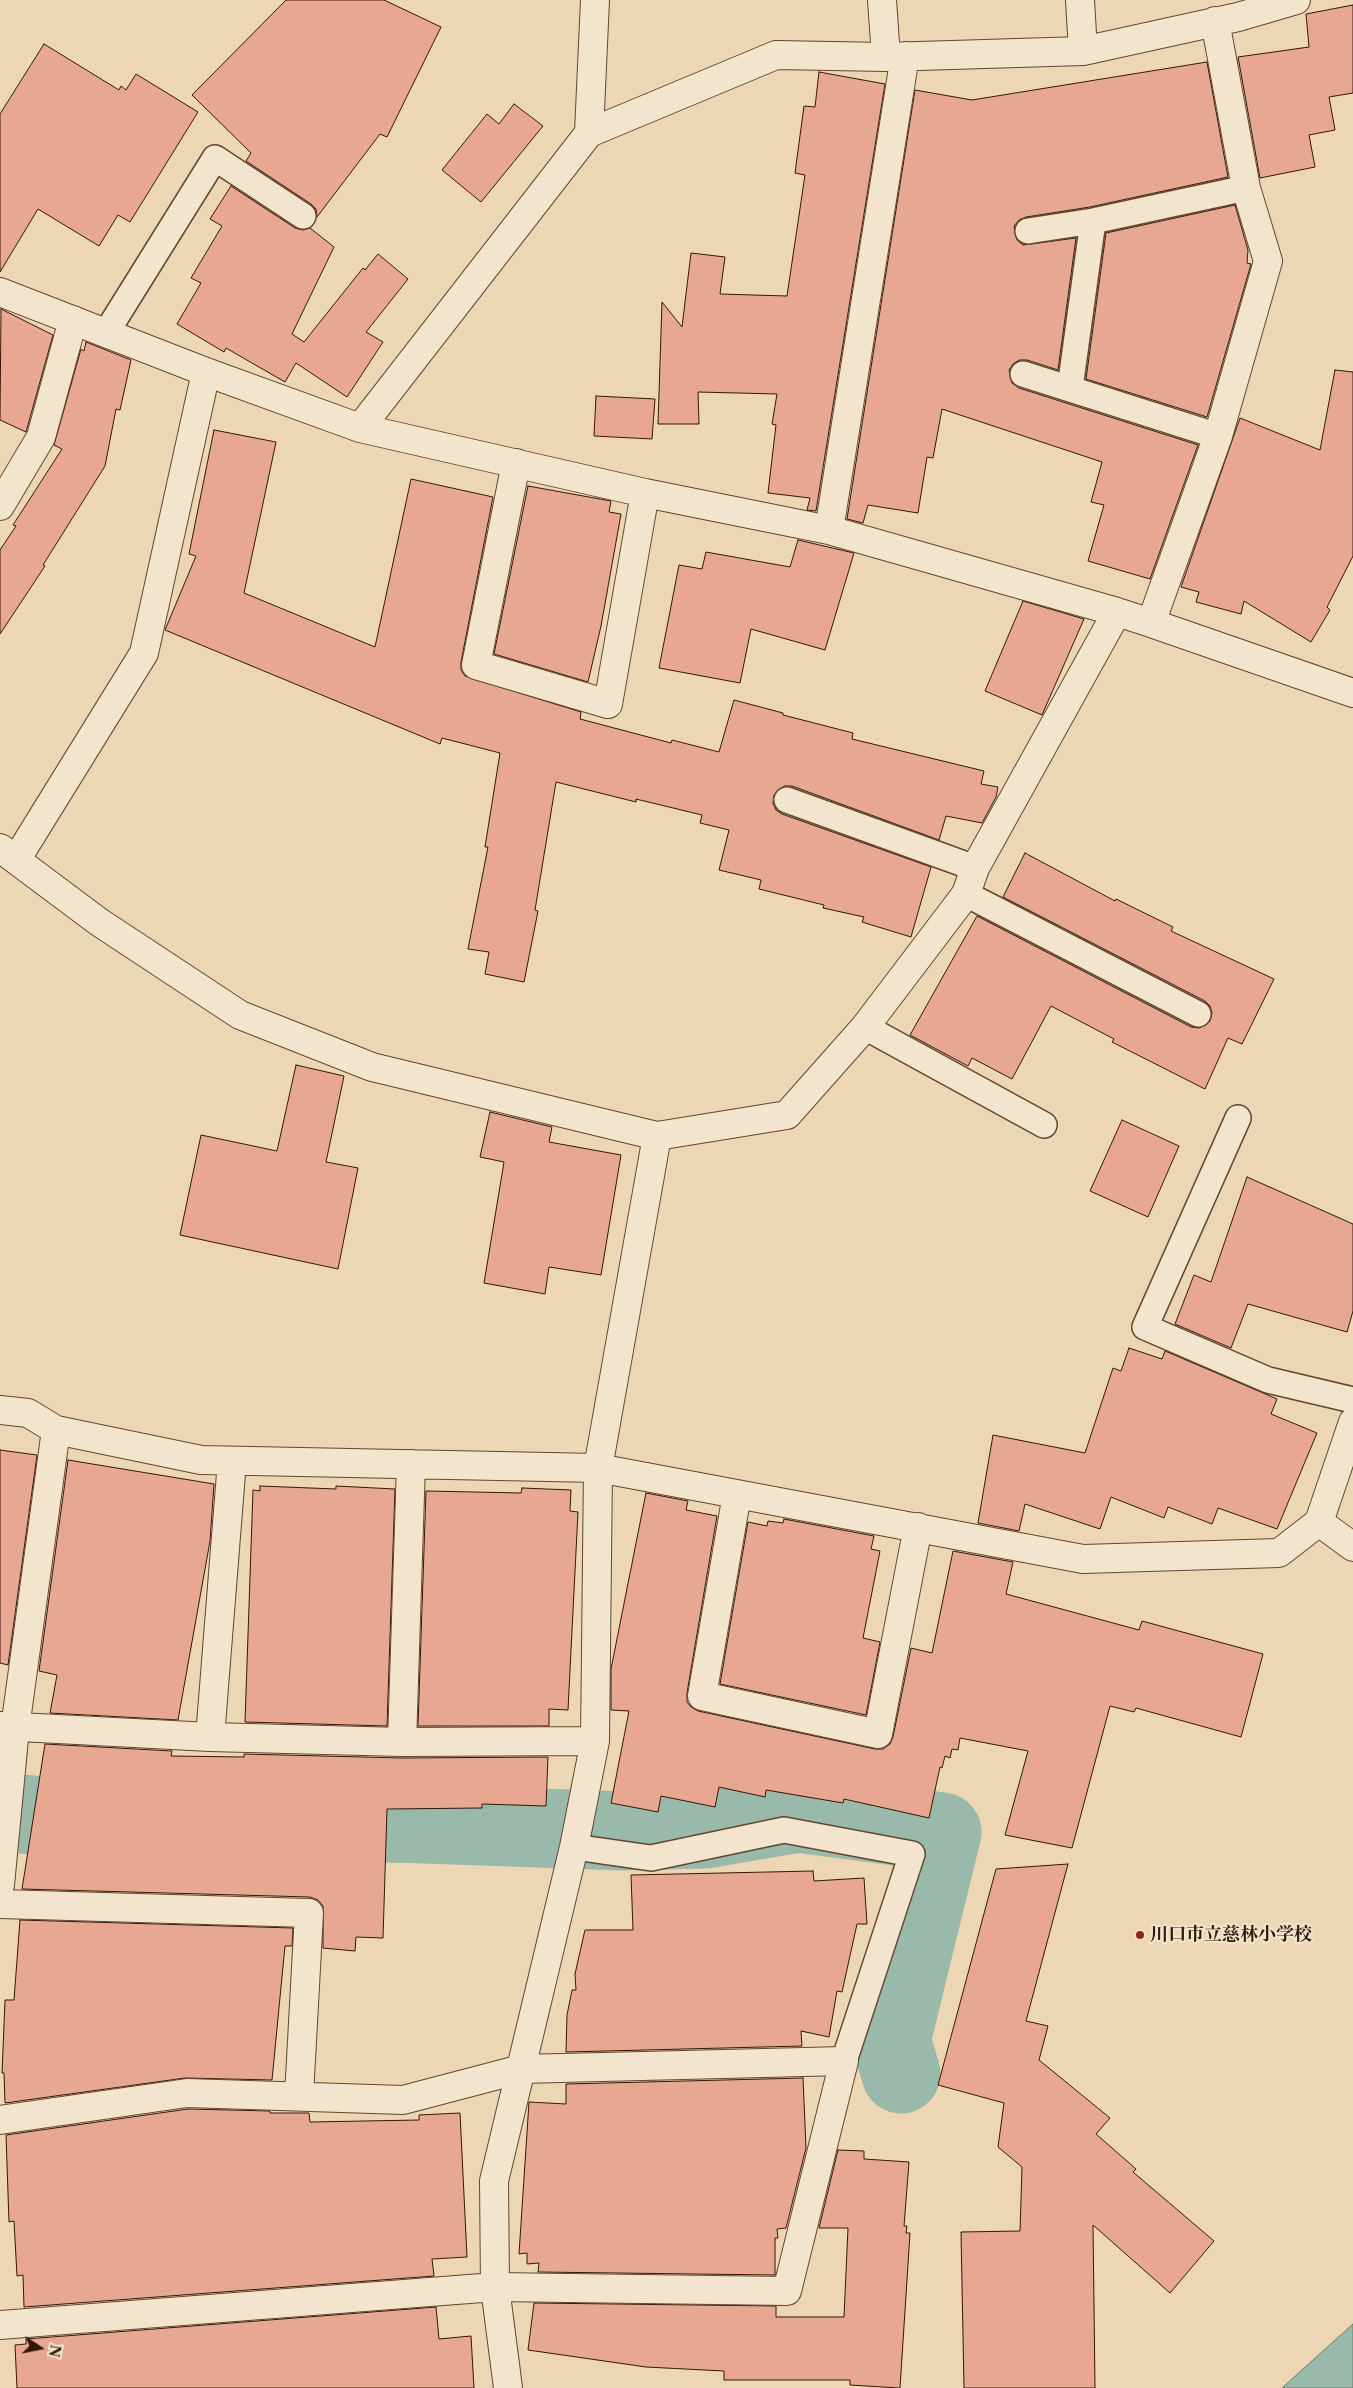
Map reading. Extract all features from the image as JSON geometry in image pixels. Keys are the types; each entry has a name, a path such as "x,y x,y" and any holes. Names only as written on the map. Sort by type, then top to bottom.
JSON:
{"street":[{"path":"589,133 594,0"},
{"path":"829,530 895,56 882,0"},
{"path":"1080,0 1083,51"},
{"path":"360,428 589,133 776,55 895,56 1083,51 1230,13 1296,0"},
{"path":"1151,624 1218,436 1268,261 1246,188 1230,13"},
{"path":"0,292 206,372 360,428 645,493 829,530 1117,612 1353,693"},
{"path":"0,506 41,437 73,320"},
{"path":"206,372 144,653 8,854 99,922 240,1015 372,1067 657,1136 786,1115 865,1026 966,894 975,868 1117,612"},
{"path":"516,463 476,665 608,704 645,493"},
{"path":"508,2388 495,2287 494,2181 574,1847 595,1741 598,1468 657,1136"},
{"path":"0,1410 28,1414 56,1430 201,1460 598,1468 1083,1559 1278,1554 1319,1522 1353,1422"},
{"path":"0,1885 8,1727 56,1430"},
{"path":"210,1737 232,1461"},
{"path":"402,1742 411,1464"},
{"path":"736,1494 702,1696 878,1734 918,1527"},
{"path":"1319,1522 1353,1547"},
{"path":"8,1727 210,1737 402,1742 595,1741"},
{"path":"0,1904 309,1914 299,2096"},
{"path":"0,2120 187,2093 402,2100 521,2068 844,2061 787,2291 495,2287 0,2324"}],"lane":[{"path":"106,333 215,158 303,216"},
{"path":"1028,231 1094,221 1246,188"},
{"path":"1070,388 1094,221"},
{"path":"1023,374 1218,436"},
{"path":"787,800 975,868"},
{"path":"966,894 1198,1014"},
{"path":"865,1026 1044,1125"},
{"path":"1238,1118 1145,1327 1268,1380 1353,1400"},
{"path":"574,1847 651,1858 784,1830 912,1854 844,2061"}],"shaded area":[{"path":"1353,2324 1353,2388 1282,2388"}],"building":[{"path":"286,0 384,0 441,27 387,137 380,134 317,217 316,209 311,204 246,161 251,153 192,95"},
{"path":"1353,5 1353,93 1329,97 1335,130 1309,135 1315,167 1260,178 1238,57 1309,47 1306,14"},
{"path":"44,44 119,90 121,86 126,90 136,74 198,112 130,222 118,215 99,246 38,209 0,272 0,114"},
{"path":"1207,62 1228,177 1090,207 1026,217 1019,220 1014,226 1017,240 1023,245 1076,238 1058,370 1027,360 1019,360 1009,370 1012,383 1019,388 1198,445 1150,579 1088,561 1104,505 1091,502 1102,462 942,409 933,458 927,457 918,513 868,505 863,523 847,519 915,90 972,100"},
{"path":"819,72 885,84 816,511 807,510 810,498 768,493 776,425 772,424 777,394 698,392 699,424 658,424 662,302 682,327 691,253 725,257 720,294 787,296 805,175 795,173 804,106 815,107"},
{"path":"514,104 543,126 481,202 442,170 487,114 499,124"},
{"path":"231,186 295,228 303,230 310,228 334,247 292,334 304,342 363,268 365,270 378,254 408,279 366,332 383,342 347,397 296,363 285,382 226,348 224,352 177,324 201,283 191,278 222,226 210,219"},
{"path":"1235,205 1248,250 1247,263 1251,264 1207,417 1086,379 1106,233"},
{"path":"1,309 53,335 26,432 0,420"},
{"path":"86,342 131,360 120,410 116,409 105,466 43,565 45,566 0,634 0,550 16,526 13,525 62,449 54,445 81,349 84,351"},
{"path":"1335,370 1353,372 1353,556 1327,607 1330,610 1311,642 1244,601 1241,614 1196,602 1199,592 1181,587 1240,418 1320,450"},
{"path":"596,396 655,399 652,439 594,436"},
{"path":"214,430 276,442 244,593 375,647 411,479 493,497 461,662 461,670 465,676 581,712 580,719 671,743 672,740 719,752 734,700 853,733 852,739 984,771 981,784 998,787 996,797 982,823 946,816 939,840 792,786 784,786 774,795 773,803 776,810 782,814 931,867 911,937 862,922 864,917 823,908 824,905 759,889 761,880 719,870 729,830 700,823 702,815 636,799 636,802 556,782 535,910 538,911 524,982 485,974 489,952 468,949 488,847 485,847 500,753 442,738 440,744 165,630 196,556 189,554"},
{"path":"528,486 611,501 609,512 621,514 601,626 588,682 494,654"},
{"path":"798,540 854,553 825,650 751,629 740,683 659,668 679,565 702,569 706,552 790,567"},
{"path":"1023,601 1084,619 1042,715 985,691"},
{"path":"1025,853 1115,901 1116,899 1173,927 1171,931 1274,979 1242,1044 1228,1038 1205,1089 1112,1042 1114,1039 1051,1006 1012,1079 972,1058 968,1066 910,1035 977,916 1191,1027 1199,1028 1210,1021 1212,1013 1210,1006 1205,1001 1003,897"},
{"path":"296,1065 344,1076 326,1162 358,1168 338,1269 180,1235 201,1135 277,1151"},
{"path":"490,1112 552,1127 549,1142 621,1155 601,1275 549,1267 545,1294 484,1283 504,1162 480,1157"},
{"path":"1122,1120 1179,1146 1148,1217 1090,1191"},
{"path":"1247,1177 1353,1224 1353,1311 1347,1332 1248,1304 1231,1348 1175,1324 1194,1275 1211,1282"},
{"path":"1129,1348 1162,1359 1165,1351 1277,1399 1271,1414 1317,1433 1277,1529 1218,1508 1212,1524 1168,1507 1164,1518 1111,1497 1100,1529 1025,1504 1019,1531 978,1523 993,1435 1085,1453 1113,1368 1121,1371"},
{"path":"0,1450 37,1455 8,1665 0,1663"},
{"path":"68,1460 214,1484 210,1541 178,1720 50,1713 57,1675 39,1671"},
{"path":"260,1486 336,1489 336,1486 395,1489 387,1726 245,1722 253,1490 260,1491"},
{"path":"522,1488 571,1490 570,1511 578,1512 568,1710 549,1709 549,1726 418,1726 426,1491 521,1493"},
{"path":"646,1493 688,1501 686,1510 717,1516 687,1693 687,1702 698,1711 875,1749 883,1749 890,1744 893,1737 911,1648 932,1653 953,1551 1013,1562 1006,1594 1139,1630 1142,1621 1263,1654 1241,1737 1136,1708 1134,1712 1110,1706 1072,1848 1005,1835 1028,1751 960,1738 958,1750 952,1749 950,1758 945,1756 942,1768 940,1767 929,1818 844,1799 843,1803 766,1790 765,1797 719,1787 715,1807 661,1796 658,1812 611,1803 629,1711 611,1710 611,1669"},
{"path":"784,1519 874,1536 871,1549 880,1551 863,1638 880,1642 866,1715 720,1684 748,1522 767,1526 768,1521 783,1523"},
{"path":"45,1744 172,1751 171,1756 244,1757 244,1754 402,1758 548,1757 546,1806 482,1804 482,1808 387,1809 383,1938 356,1937 355,1951 323,1948 323,1906 318,1900 310,1897 22,1889"},
{"path":"1068,1864 1026,2021 1048,2026 1039,2060 1110,2118 1096,2134 1136,2169 1133,2172 1214,2241 1170,2293 1093,2225 1095,2388 964,2388 961,2232 1020,2231 1022,2167 998,2147 1004,2103 938,2085 996,1869"},
{"path":"813,1871 814,1881 864,1878 867,1924 857,1924 842,1992 837,1991 829,2037 801,2031 802,2046 566,2052 567,2015 572,1990 576,1990 575,1974 585,1930 633,1930 631,1875"},
{"path":"20,1920 293,1928 292,1946 285,1946 272,2080 185,2078 5,2103 4,2073 2,2073 5,2000 14,2000"},
{"path":"803,2078 806,2148 786,2228 777,2229 778,2238 775,2238 775,2275 538,2272 539,2263 527,2264 527,2253 519,2254 529,2102 566,2104 566,2084"},
{"path":"188,2109 309,2113 310,2122 419,2120 419,2115 460,2113 467,2257 432,2259 434,2276 24,2307 23,2275 17,2276 14,2221 9,2222 6,2135"},
{"path":"838,2150 864,2151 864,2159 909,2162 904,2226 907,2226 906,2233 910,2233 900,2388 850,2385 850,2380 724,2380 724,2371 646,2367 528,2350 534,2303 776,2306 776,2317 844,2317 848,2228 819,2228"},
{"path":"436,2307 439,2339 471,2336 474,2388 17,2388 15,2345 26,2344 26,2339"}],"waterway":[{"path":"0,1812 142,1825"},
{"path":"277,1825 397,1823 624,1831 705,1829 798,1813 942,1832 891,2040 901,2074"}],"place":[{"name":"川口市立慈林小学校","path":"1140,1935"}]}
